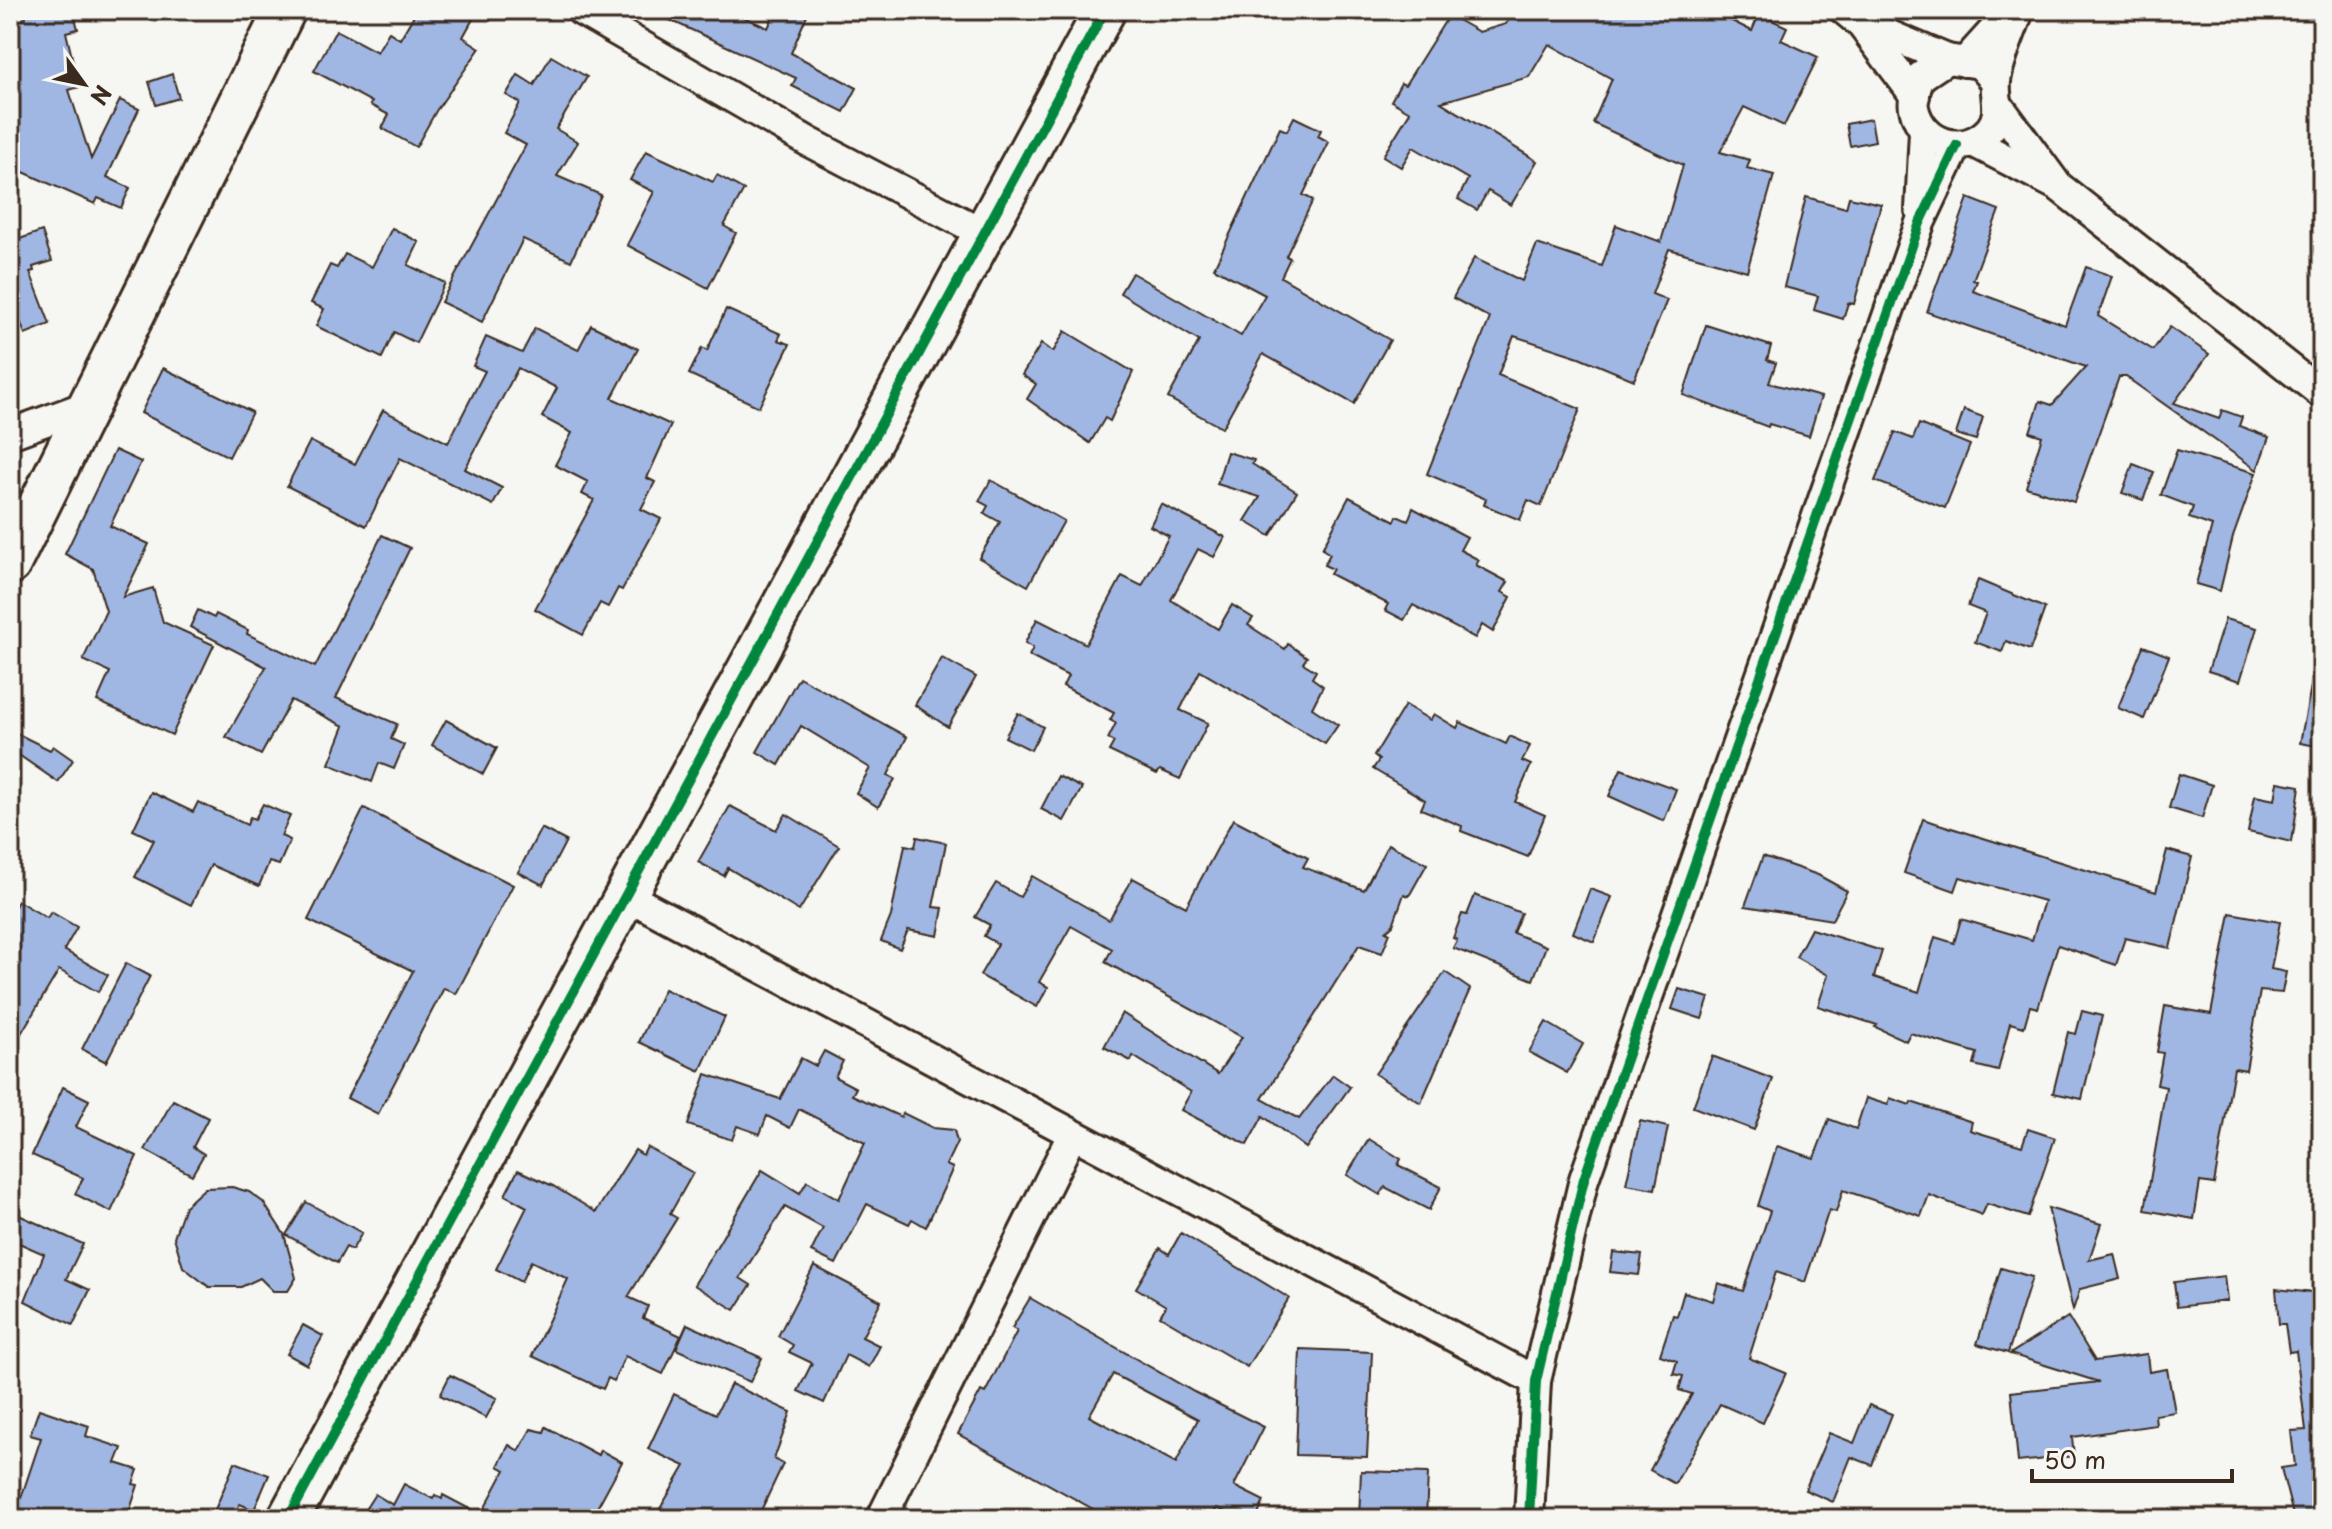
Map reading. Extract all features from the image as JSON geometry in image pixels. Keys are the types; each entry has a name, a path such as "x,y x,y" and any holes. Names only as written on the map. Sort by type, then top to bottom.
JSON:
{"street":[{"path":"10,564 285,10"},
{"path":"580,10 809,142 983,233"},
{"path":"288,1519 1105,10"},
{"path":"1920,223 1924,131 1913,105 1920,77 1956,60 2012,10"},
{"path":"1529,1519 1536,1381 1584,1179 1920,223 1965,144 1991,127 2019,10"},
{"path":"1852,17 1956,60 1980,64 2058,186"},
{"path":"1852,17 1915,96"},
{"path":"1924,131 1939,142 1965,144 2058,186 2322,394"},
{"path":"10,434 89,405"},
{"path":"627,896 1536,1381"},
{"path":"881,1519 1072,1135"}],"building":[{"path":"24,10 73,10 78,29 66,32 79,87 69,90 91,159 120,100 139,109 107,177 130,188 121,208 98,198 95,204 10,166 10,22 26,18"},
{"path":"417,10 478,10 463,37 480,48 436,111 416,147 382,128 389,115 370,105 372,102 314,71 336,30 377,52 389,32 400,39"},
{"path":"648,10 728,10 768,28 776,10 809,10 791,53 857,88 844,112 792,86 796,78"},
{"path":"1514,10 1710,10 1752,31 1759,14 1787,27 1781,40 1818,57 1784,126 1744,107 1720,152 1750,160 1747,168 1774,175 1747,271 1669,249 1652,294 1667,300 1634,380 1579,357 1514,336 1498,375 1580,409 1541,506 1528,500 1520,520 1484,505 1486,499 1427,474 1490,318 1453,298 1474,258 1522,281 1537,244 1602,266 1616,225 1661,242 1683,165 1593,123 1612,79 1549,44 1529,77 1441,102 1537,161 1511,205 1488,191 1477,210 1458,199 1468,179 1413,147 1401,167 1383,156 1410,112 1391,101 1401,83 1405,85 1449,15 1479,32 1506,24"},
{"path":"551,56 587,77 556,129 578,142 557,176 601,195 571,261 523,239 482,322 441,302 526,145 504,133 520,103 506,95 518,75 534,85"},
{"path":"172,74 179,98 156,105 149,82"},
{"path":"1294,117 1321,130 1318,136 1329,142 1303,195 1313,200 1286,256 1290,258 1281,277 1390,340 1354,404 1263,354 1222,428 1168,398 1199,341 1120,293 1132,273 1241,336 1265,295 1214,268 1280,128 1287,131"},
{"path":"1871,119 1875,141 1850,146 1846,124"},
{"path":"646,151 713,182 717,175 744,190 724,226 736,233 708,288 627,245 654,192 630,180"},
{"path":"1806,197 1846,208 1849,197 1881,204 1854,304 1848,303 1843,319 1814,310 1818,296 1784,287"},
{"path":"1968,198 1999,210 1973,280 1977,281 1973,291 2065,325 2086,267 2112,276 2098,316 2153,350 2170,327 2209,354 2174,403 2219,419 2222,410 2242,417 2239,426 2269,437 2257,470 2126,377 2119,377 2074,502 2026,487 2042,436 2030,432 2040,401 2052,405 2086,367 1927,312"},
{"path":"10,226 17,240 42,231 52,261 33,267 34,271 30,272 50,324 25,334 10,295"},
{"path":"392,228 419,242 408,265 445,283 416,343 394,332 382,358 316,326 324,309 311,303 330,265 337,268 345,254 372,267"},
{"path":"726,309 781,334 778,340 790,344 759,407 689,374 702,348 707,351"},
{"path":"591,325 638,349 612,398 671,425 647,478 655,482 641,509 661,519 622,590 618,588 608,607 600,603 583,635 535,609 594,500 582,494 588,482 555,465 572,433 542,417 557,388 518,368 465,469 502,488 493,505 400,458 366,526 287,486 310,441 355,464 383,410 448,443 485,371 473,366 486,337 522,353 535,328 578,350"},
{"path":"1706,325 1771,346 1767,360 1776,363 1769,383 1821,397 1809,436 1769,424 1768,427 1683,395"},
{"path":"1065,331 1133,372 1110,421 1105,418 1090,443 1027,399 1036,384 1022,375 1041,344 1053,352"},
{"path":"163,368 252,412 229,457 141,413"},
{"path":"1964,410 1983,417 1976,440 1956,434"},
{"path":"1919,424 1970,445 1945,508 1875,481 1895,432 1913,439"},
{"path":"115,450 141,462 110,526 149,544 123,597 153,588 163,622 214,645 172,735 97,701 110,672 83,660 106,611 93,569 65,554"},
{"path":"2177,450 2256,473 2233,537 2220,591 2196,584 2212,526 2189,518 2193,507 2161,495"},
{"path":"1227,452 1254,460 1252,464 1297,492 1270,536 1245,521 1260,497 1217,484"},
{"path":"2133,464 2154,472 2143,500 2122,493"},
{"path":"991,480 1064,521 1028,586 979,558 1000,522 984,513 988,506 979,501"},
{"path":"1349,497 1395,521 1397,516 1408,521 1413,508 1467,537 1460,550 1479,560 1476,565 1508,582 1502,592 1511,597 1493,632 1482,625 1475,638 1413,605 1404,620 1385,610 1388,604 1330,574 1333,569 1324,565 1330,554 1322,549"},
{"path":"1161,504 1225,537 1214,557 1198,549 1171,600 1218,629 1232,605 1253,618 1248,625 1285,649 1288,644 1307,657 1303,663 1316,671 1312,678 1323,686 1312,708 1338,725 1325,744 1200,671 1180,710 1208,723 1180,779 1160,770 1157,774 1109,751 1114,742 1108,739 1116,723 1110,720 1114,713 1063,686 1068,676 1029,656 1033,648 1025,643 1037,619 1086,644 1122,576 1142,586 1169,536 1150,526"},
{"path":"382,535 410,548 336,698 397,724 391,739 404,745 394,769 379,763 372,782 329,764 344,726 291,700 261,755 226,737 266,667 190,627 198,610 214,618 216,614 248,630 247,634 315,667"},
{"path":"1978,580 2045,608 2030,650 2006,641 2002,652 1975,642 1986,613 1968,606"},
{"path":"2225,619 2257,628 2240,681 2208,671"},
{"path":"2143,646 2169,656 2144,719 2118,708"},
{"path":"942,658 976,677 948,727 915,705"},
{"path":"799,677 907,737 888,775 895,779 878,807 856,793 870,768 801,726 779,765 757,752"},
{"path":"2312,681 2322,682 2322,747 2300,743"},
{"path":"1405,705 1430,720 1434,714 1457,728 1460,722 1506,744 1510,736 1530,746 1522,761 1531,765 1515,802 1545,815 1528,857 1461,831 1462,826 1421,809 1425,800 1373,769 1379,760 1374,756"},
{"path":"1018,713 1043,727 1031,750 1005,737"},
{"path":"446,720 497,748 483,774 432,745"},
{"path":"10,730 50,750 53,746 73,760 58,782 10,749"},
{"path":"1621,769 1676,789 1664,821 1609,796"},
{"path":"2179,774 2212,785 2202,818 2169,808"},
{"path":"1058,776 1082,788 1064,821 1041,809"},
{"path":"2278,782 2300,786 2292,842 2248,832 2255,796 2275,800"},
{"path":"151,792 193,812 198,802 247,825 250,817 255,819 263,804 290,816 281,836 290,840 279,865 269,862 259,886 211,865 191,905 135,877 154,840 133,830"},
{"path":"730,806 776,830 786,814 839,846 799,911 728,868 724,876 698,862"},
{"path":"364,808 513,885 456,994 444,988 378,1114 347,1098 413,971 308,920"},
{"path":"1233,819 1308,858 1303,867 1364,890 1388,844 1427,864 1409,896 1404,894 1393,925 1386,931 1390,933 1382,953 1359,945 1262,1099 1299,1119 1333,1075 1350,1087 1306,1148 1263,1116 1247,1145 1181,1110 1191,1092 1133,1056 1131,1061 1104,1047 1122,1013 1218,1074 1242,1037 1105,962 1112,949 1071,926 1039,982 1048,987 1037,1007 980,975 998,944 984,936 990,925 975,917 996,883 1020,897 1032,876 1109,920 1133,878 1186,907"},
{"path":"1923,819 2156,892 2167,850 2192,857 2170,948 2125,938 2116,965 2058,945 2038,1008 2030,1006 2024,1027 2010,1023 1998,1071 1974,1065 1977,1053 1910,1033 1906,1041 1875,1027 1877,1025 1818,1006 1828,975 1796,957 1811,929 1882,951 1874,977 1919,992 1935,937 1954,943 1961,919 2032,940 2044,901 1960,877 1955,891 1904,873"},
{"path":"541,828 566,841 543,885 518,872"},
{"path":"917,837 946,843 933,907 943,908 938,936 908,930 900,949 881,941 891,916 905,845 915,847"},
{"path":"1763,856 1818,875 1847,891 1832,920 1745,906"},
{"path":"1590,889 1612,897 1594,942 1573,933"},
{"path":"1475,895 1521,913 1513,933 1546,946 1533,980 1453,948 1457,940 1453,938 1462,914 1467,915"},
{"path":"18,901 47,918 51,912 77,927 64,950 108,975 98,992 59,970 10,1052 10,915"},
{"path":"2230,913 2280,922 2271,969 2286,972 2282,993 2260,991 2246,1070 2234,1068 2214,1184 2200,1182 2194,1219 2145,1210 2166,1087 2157,1085 2163,1053 2157,1052 2165,1006 2211,1014"},
{"path":"126,963 150,976 106,1062 82,1049"},
{"path":"1445,972 1470,989 1421,1103 1375,1074"},
{"path":"664,989 725,1017 700,1071 639,1042"},
{"path":"1679,989 1709,998 1702,1019 1672,1009"},
{"path":"2082,1011 2102,1016 2082,1099 2053,1093 2068,1032 2076,1034"},
{"path":"1546,1022 1583,1044 1567,1073 1529,1052"},
{"path":"824,1051 843,1061 835,1077 856,1088 852,1095 901,1117 903,1113 933,1128 954,1130 957,1142 946,1165 953,1168 926,1227 912,1219 909,1224 867,1204 836,1264 811,1252 823,1228 785,1207 740,1278 751,1285 735,1310 694,1285 762,1170 800,1193 807,1181 839,1199 865,1143 799,1109 790,1128 767,1116 760,1134 737,1126 732,1140 688,1125 706,1074 780,1099 801,1058 816,1066"},
{"path":"1712,1056 1773,1079 1754,1130 1693,1107"},
{"path":"63,1087 89,1100 76,1127 137,1156 111,1212 75,1194 83,1178 32,1155"},
{"path":"1866,1098 1888,1105 1890,1098 1910,1105 1911,1102 1972,1122 1970,1130 2022,1146 2028,1129 2055,1138 2028,1217 1987,1204 1982,1215 1929,1195 1921,1216 1843,1190 1836,1212 1829,1210 1805,1282 1776,1272 1749,1358 1786,1373 1763,1423 1720,1404 1675,1484 1650,1470 1692,1394 1679,1390 1683,1376 1673,1374 1677,1361 1660,1355 1684,1292 1713,1301 1718,1283 1743,1291 1770,1211 1758,1206 1777,1146 1814,1158 1829,1119 1856,1129"},
{"path":"173,1100 208,1118 193,1147 204,1154 192,1175 145,1150"},
{"path":"1640,1121 1668,1127 1655,1189 1626,1184"},
{"path":"1369,1139 1401,1159 1398,1165 1441,1187 1429,1210 1385,1187 1380,1195 1347,1175"},
{"path":"647,1147 693,1173 670,1214 677,1218 628,1297 648,1306 643,1318 681,1336 663,1374 625,1356 614,1381 608,1378 603,1389 532,1356 568,1279 531,1261 521,1282 496,1269 527,1207 505,1195 518,1170 553,1186 596,1212 635,1150 643,1155"},
{"path":"232,1187 249,1192 263,1202 284,1234 296,1278 288,1291 273,1291 260,1278 241,1287 209,1287 183,1267 174,1237 185,1206 205,1188"},
{"path":"306,1202 362,1233 352,1250 346,1247 337,1263 286,1235"},
{"path":"2048,1208 2101,1224 2089,1260 2114,1254 2120,1279 2080,1289 2073,1310"},
{"path":"10,1211 83,1244 66,1279 90,1290 73,1325 25,1301 44,1254 10,1239"},
{"path":"1181,1233 1289,1298 1247,1367 1160,1316 1166,1306 1136,1288 1160,1248 1169,1254"},
{"path":"1613,1252 1642,1255 1639,1275 1610,1272"},
{"path":"814,1266 881,1301 862,1337 880,1346 869,1367 846,1355 824,1403 798,1391 812,1363 789,1352 793,1345 778,1336"},
{"path":"2001,1268 2032,1277 2008,1353 1977,1344"},
{"path":"2224,1276 2227,1301 2177,1307 2174,1282"},
{"path":"2276,1289 2322,1294 2322,1519 2294,1519 2281,1468 2295,1466 2291,1431 2306,1430 2296,1351 2289,1352 2285,1324 2279,1324"},
{"path":"1030,1298 1194,1392 1264,1427 1234,1486 1264,1501 1256,1519 1240,1519 1217,1508 1210,1519 1111,1519 958,1434 981,1391 985,1393 1017,1331 1012,1328","holes":["1113,1374 1198,1419 1176,1463 1089,1416"]},
{"path":"2068,1317 2095,1361 2147,1354 2149,1372 2167,1369 2175,1412 2155,1415 2156,1425 2072,1437 2074,1456 2018,1462 2011,1392 2099,1382 2010,1354"},
{"path":"687,1324 762,1358 750,1382 676,1349"},
{"path":"303,1325 323,1336 307,1365 287,1354"},
{"path":"1300,1349 1372,1352 1367,1457 1296,1455"},
{"path":"450,1375 497,1398 486,1418 440,1395"},
{"path":"731,1384 791,1412 774,1459 783,1464 757,1519 654,1519 685,1466 648,1449 674,1394 716,1414"},
{"path":"1869,1405 1892,1414 1872,1465 1851,1457 1833,1502 1805,1490 1829,1433 1854,1443"},
{"path":"39,1409 89,1426 86,1436 122,1448 116,1463 138,1470 133,1484 138,1485 127,1519 14,1519 41,1438 30,1435"},
{"path":"546,1427 598,1455 600,1450 622,1462 591,1519 359,1519 375,1494 393,1505 404,1484 433,1499 435,1495 442,1499 443,1495 481,1515 505,1470 498,1466 509,1445 519,1451 531,1429 544,1432"},
{"path":"235,1462 269,1475 254,1510 240,1504 231,1519 214,1512"},
{"path":"1361,1471 1428,1473 1426,1519 1359,1519"}],"cycle path":[{"path":"288,1519 1105,10"},
{"path":"1529,1519 1536,1381 1584,1179 1920,223 1957,145"}]}
